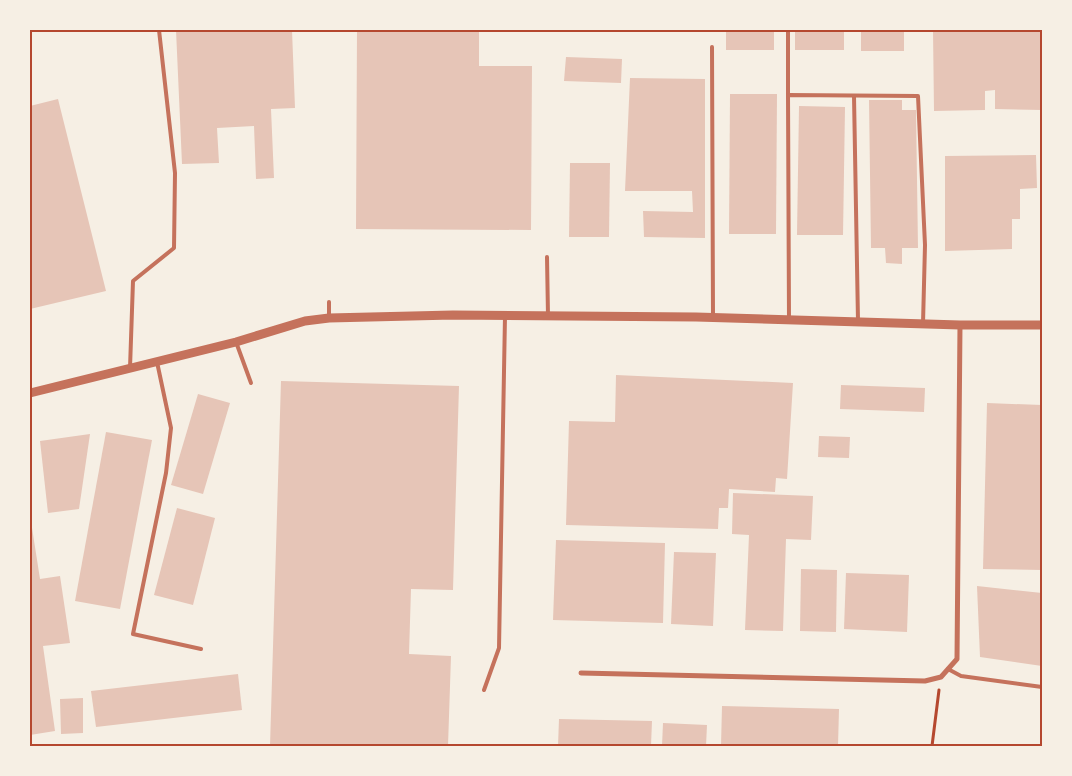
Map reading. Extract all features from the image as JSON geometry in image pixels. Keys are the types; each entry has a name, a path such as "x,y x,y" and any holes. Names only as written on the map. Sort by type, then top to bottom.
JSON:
{"street":[{"path":"30,393 236,342 305,321 328,318 548,316 1042,325"},
{"path":"581,673 925,681 941,677 957,659 960,325"}],"lane":[{"path":"130,368 133,281 174,248 175,173 159,30"},
{"path":"788,30 789,319"},
{"path":"712,47 713,318"},
{"path":"788,95 918,96 925,245 923,324"},
{"path":"854,96 858,321"},
{"path":"547,257 548,316"},
{"path":"328,318 329,302"},
{"path":"484,690 499,648 504,316"},
{"path":"236,342 251,383"},
{"path":"157,362 171,428 166,474 133,634 202,650"},
{"path":"948,669 961,676 1042,687"}],"path":[{"path":"932,746 941,677"}],"building":[{"path":"176,30 292,30 295,108 271,109 274,178 256,179 254,126 217,128 219,163 182,164"},
{"path":"357,30 479,30 479,66 532,66 531,230 356,229"},
{"path":"726,30 774,30 774,50 726,50"},
{"path":"795,30 844,30 844,50 795,50"},
{"path":"861,30 904,30 904,51 861,51"},
{"path":"933,30 1042,30 1042,110 995,109 995,90 985,91 985,110 934,111"},
{"path":"566,57 622,59 621,83 564,81"},
{"path":"630,78 705,79 705,238 644,237 643,211 693,212 692,191 625,191"},
{"path":"730,94 777,94 776,234 729,234"},
{"path":"58,99 106,291 30,309 30,106"},
{"path":"869,100 902,100 902,110 916,110 918,248 902,248 902,264 886,263 885,248 871,248"},
{"path":"799,106 845,107 843,235 797,235"},
{"path":"1036,155 1037,188 1020,189 1020,219 1012,219 1012,249 945,251 945,156"},
{"path":"570,163 610,163 609,237 569,237"},
{"path":"616,375 793,383 787,479 776,478 775,492 729,489 728,508 719,508 718,529 566,525 569,421 615,422"},
{"path":"281,381 459,386 453,590 411,589 409,654 451,656 448,746 270,746"},
{"path":"841,385 925,388 924,412 840,409"},
{"path":"198,394 230,403 203,494 171,485"},
{"path":"987,403 1042,405 1042,570 983,569"},
{"path":"106,432 152,440 120,609 75,601"},
{"path":"90,434 79,509 48,513 40,441"},
{"path":"819,436 850,437 849,458 818,457"},
{"path":"733,493 813,496 811,540 786,539 783,631 745,630 749,535 732,534"},
{"path":"177,508 215,518 193,605 154,595"},
{"path":"30,515 40,579 60,576 70,643 43,646 55,731 30,735"},
{"path":"556,540 665,543 663,623 553,620"},
{"path":"674,552 716,553 713,626 671,624"},
{"path":"801,569 837,570 836,632 800,631"},
{"path":"846,573 909,575 907,632 844,629"},
{"path":"977,586 1042,593 1042,666 980,657"},
{"path":"238,674 242,710 96,727 91,691"},
{"path":"83,698 83,733 61,734 60,699"},
{"path":"722,706 839,709 838,746 721,746"},
{"path":"559,719 652,721 651,746 558,746"},
{"path":"663,723 707,725 706,746 662,746"}]}
